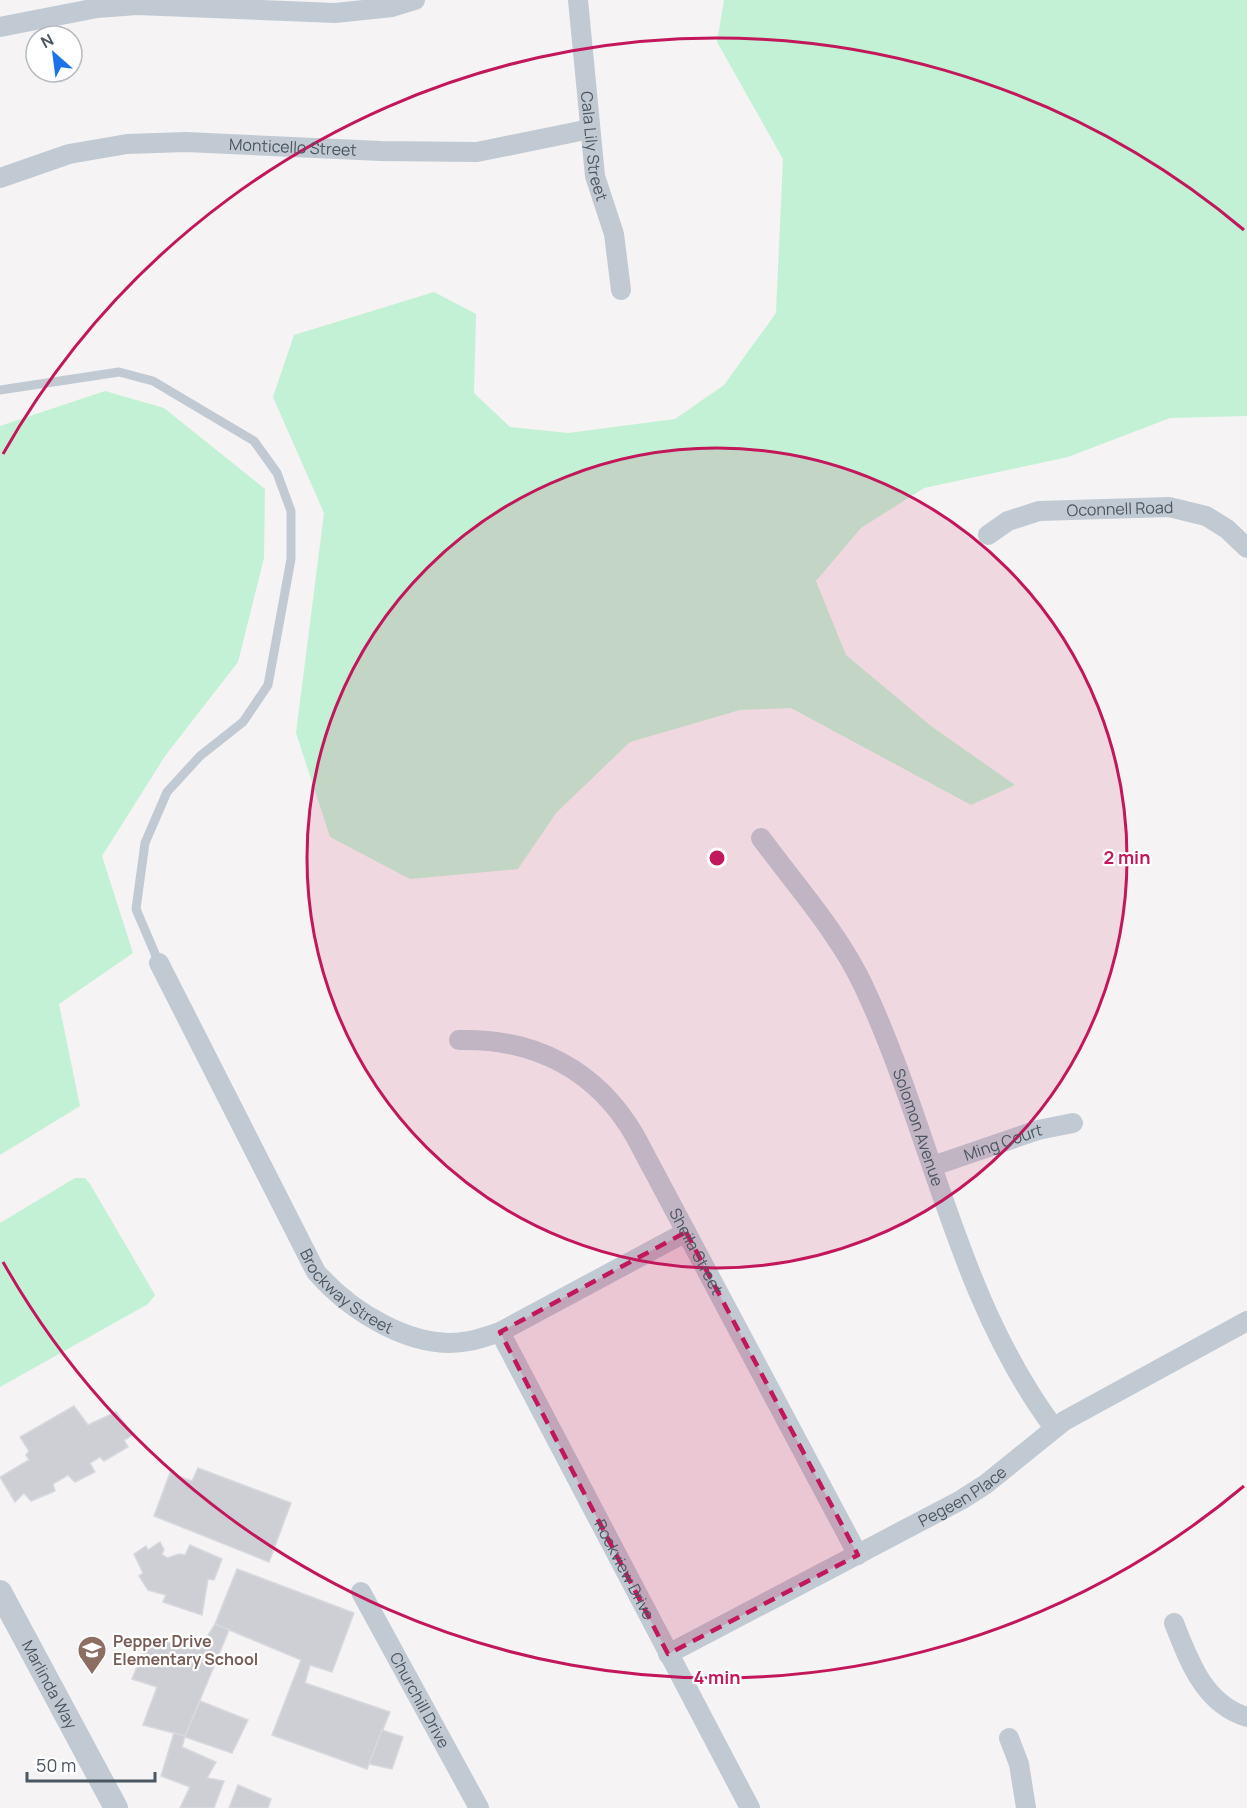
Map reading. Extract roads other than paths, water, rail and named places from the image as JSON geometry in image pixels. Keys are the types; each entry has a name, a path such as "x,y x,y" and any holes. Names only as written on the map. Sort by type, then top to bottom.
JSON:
{"street":[{"path":"0,27 97,8 137,5 335,12 392,8 415,0"},
{"name":"Cala Lily Street","path":"578,0 595,176 614,234 621,290"},
{"name":"Monticello Street","path":"0,178 69,154 127,144 186,142 381,151 477,152 590,129"},
{"name":"Oconnell Road","path":"988,536 1008,521 1039,511 1169,507 1194,512 1216,522 1247,548"},
{"name":"Solomon Avenue","path":"760,838 853,965 874,1009 999,1341 1025,1387 1054,1428"},
{"name":"Brockway Street","path":"159,963 316,1272 328,1286 375,1321 410,1335 468,1341 500,1332 686,1232"},
{"name":"Sheila Street","path":"459,1040 491,1041 539,1053 569,1066 591,1081 611,1101 629,1125 858,1554"},
{"name":"Ming Court","path":"933,1166 1038,1130 1072,1123"},
{"name":"Pegeen Place","path":"668,1654 978,1489 1054,1428 1247,1321"},
{"name":"Rockview Drive","path":"500,1332 750,1808"},
{"name":"Marlinda Way","path":"0,1592 116,1808"},
{"name":"Churchill Drive","path":"362,1592 479,1808"},
{"path":"1174,1623 1193,1671 1208,1691 1234,1713 1247,1717"},
{"path":"1010,1738 1019,1764 1026,1808"}],"lane":[{"path":"0,390 119,372 153,381 254,441 277,472 291,511 291,559 268,685 243,722 200,756 167,792 145,843 136,909 159,963"}],"place":[{"name":"Pepper Drive Elementary School","path":"92,1676"}]}
